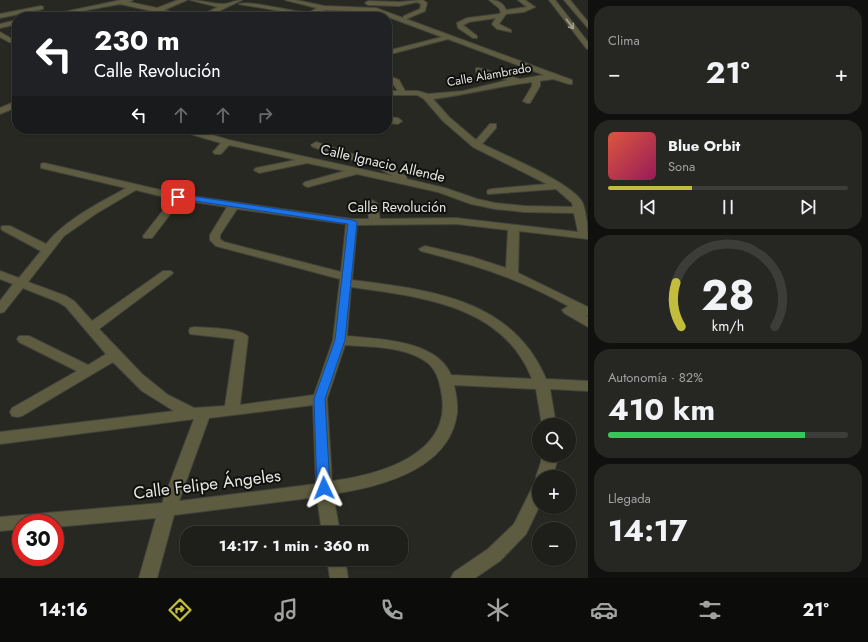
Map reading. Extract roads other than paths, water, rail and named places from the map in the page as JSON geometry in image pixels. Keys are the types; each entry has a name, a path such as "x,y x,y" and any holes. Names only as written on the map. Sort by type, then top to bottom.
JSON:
{"street":[{"path":"66,12 130,0"},
{"path":"158,10 184,0"},
{"path":"193,0 223,6"},
{"path":"288,0 324,8 376,10 381,12"},
{"path":"335,2 404,3 418,0 424,3 423,10 406,17"},
{"path":"492,0 502,7 501,14 494,25 509,31"},
{"path":"476,37 460,27 459,24 467,20 524,10 532,7 521,0"},
{"path":"552,0 588,47"},
{"path":"567,0 588,26"},
{"path":"120,2 166,12"},
{"path":"211,12 223,6 240,2 299,12"},
{"path":"18,12 41,8"},
{"path":"314,12 324,8"},
{"path":"366,12 376,10"},
{"path":"0,16 12,13"},
{"path":"392,16 569,82"},
{"path":"580,17 588,17"},
{"path":"0,26 12,23"},
{"path":"0,34 12,41"},
{"path":"392,52 450,37"},
{"path":"479,70 518,81"},
{"name":"Calle Alambrado","path":"427,97 463,93 518,81 554,77"},
{"path":"527,101 536,86 536,79"},
{"path":"392,80 396,82 403,93"},
{"path":"392,93 418,93 427,97 446,119 476,146 558,186 577,206 586,236"},
{"path":"0,112 12,106"},
{"path":"0,112 12,113"},
{"path":"392,120 398,121"},
{"path":"476,146 493,126"},
{"name":"Calle Ignacio Allende","path":"200,134 227,142 441,190 475,202 495,206 524,209 577,206 588,199"},
{"path":"218,152 227,142"},
{"path":"316,145 383,167 395,173 408,183"},
{"path":"259,170 309,161"},
{"name":"Calle Revolución","path":"44,166 136,186 178,197 352,222 456,221 586,236"},
{"path":"308,184 357,171"},
{"path":"0,309 46,249 60,234 93,211 136,186"},
{"path":"492,192 558,186"},
{"path":"148,236 178,197"},
{"path":"372,203 374,221"},
{"path":"234,205 214,235 215,240 220,244 346,280 446,300 489,318 518,342 530,360 543,385 548,418"},
{"path":"330,526 324,488 320,399 340,340 352,222"},
{"path":"512,273 514,227"},
{"path":"6,228 46,249"},
{"path":"425,249 449,253 512,273 588,312"},
{"path":"91,328 167,273"},
{"path":"0,275 62,299 70,304 115,355 148,388 164,399 198,413"},
{"path":"544,290 554,301 588,323"},
{"path":"195,331 237,335 242,337 232,411"},
{"path":"24,340 89,371"},
{"name":"Calle Felipe Ángeles","path":"0,524 168,509 324,488 364,481 402,469 425,455 438,440 446,424 450,408 447,380 440,365 432,358 413,350 340,340"},
{"path":"17,412 115,355"},
{"path":"447,380 588,386"},
{"path":"0,438 198,413 232,411 320,399"},
{"path":"148,578 198,413"},
{"path":"460,578 494,555 520,529 532,505"},
{"path":"337,566 339,578"}]}
